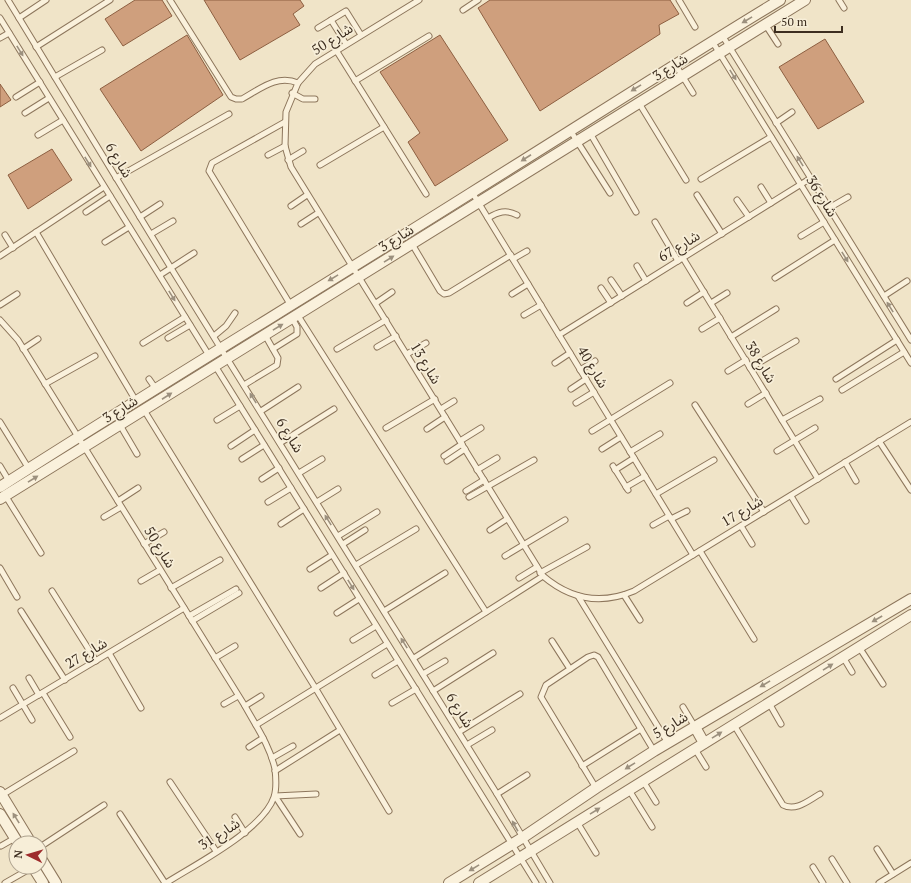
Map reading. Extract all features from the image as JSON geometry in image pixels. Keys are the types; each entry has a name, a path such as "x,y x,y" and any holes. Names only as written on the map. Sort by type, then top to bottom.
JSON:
{"street":[{"name":"شارع 3","path":"2,492 9,481 221,347 780,0"},
{"name":"شارع 3","path":"2,492 84,447 120,425 264,334 360,277 805,0"},
{"name":"شارع 5","path":"449,883 522,838 668,742 911,599"},
{"path":"479,883 911,615"},
{"path":"695,727 704,743"},
{"path":"1,794 26,835"},
{"path":"0,814 13,835"},
{"path":"48,870 56,883"}],"lane":[{"name":"شارع 6","path":"8,0 171,268 414,658 550,883"},
{"path":"18,18 46,0"},
{"path":"36,46 110,0"},
{"path":"170,0 231,97 236,100 242,99 275,80 285,79 298,83"},
{"name":"شارع 50","path":"285,122 292,93 298,83 315,64 419,0"},
{"path":"463,10 478,0"},
{"path":"679,0 695,27"},
{"path":"839,0 844,8"},
{"path":"318,28 346,11 361,35"},
{"name":"شارع 6","path":"0,18 536,883"},
{"path":"331,20 346,44"},
{"path":"765,24 778,44"},
{"path":"0,38 9,33"},
{"name":"شارع 36","path":"722,35 911,340"},
{"path":"356,81 429,36"},
{"name":"شارع 36","path":"712,42 911,363"},
{"path":"55,78 102,50"},
{"path":"336,50 426,194"},
{"path":"675,64 693,93"},
{"path":"16,97 40,82"},
{"path":"292,93 304,99 315,99"},
{"path":"25,113 49,98"},
{"path":"639,103 686,180"},
{"path":"776,123 792,112"},
{"path":"116,178 229,114"},
{"path":"38,135 63,120"},
{"path":"285,122 212,163 209,171 290,304"},
{"name":"شارع 13","path":"285,122 285,146 288,160 307,195 360,277 523,545 542,575 565,592 578,596"},
{"path":"320,165 384,127"},
{"path":"570,130 610,193"},
{"path":"590,133 636,212"},
{"path":"702,179 771,137"},
{"path":"268,155 285,146"},
{"path":"288,160 303,151"},
{"name":"شارع 67","path":"559,335 811,178"},
{"path":"0,256 104,187"},
{"path":"761,187 771,203"},
{"name":"شارع 40","path":"472,192 693,555"},
{"path":"291,206 307,195"},
{"path":"697,195 722,234"},
{"path":"86,212 110,196"},
{"path":"829,208 848,197"},
{"path":"737,200 749,217"},
{"path":"140,217 160,204"},
{"path":"488,218 496,213 505,212 517,215"},
{"path":"301,224 318,213"},
{"path":"151,234 173,221"},
{"name":"شارع 38","path":"655,222 711,303 818,479"},
{"path":"801,236 824,222"},
{"path":"105,242 129,226"},
{"path":"36,232 136,401"},
{"path":"5,235 13,248"},
{"path":"775,278 835,240"},
{"path":"412,244 440,291 444,294 450,293 512,257 527,251"},
{"path":"160,275 194,253"},
{"path":"637,266 646,281"},
{"path":"611,280 622,296"},
{"path":"884,296 906,281"},
{"path":"512,294 528,284"},
{"path":"600,288 611,303"},
{"path":"376,303 392,292"},
{"path":"687,304 704,292"},
{"path":"711,303 727,293"},
{"path":"0,305 17,294"},
{"path":"524,316 541,305"},
{"path":"731,337 776,309"},
{"path":"214,336 226,326 235,313"},
{"path":"273,349 297,334 295,316"},
{"path":"295,316 486,612"},
{"path":"144,343 185,317"},
{"path":"702,329 720,318"},
{"name":"شارع 50","path":"0,320 12,331 256,725 272,758 275,771 275,796"},
{"path":"337,348 386,320"},
{"path":"168,338 190,325"},
{"path":"244,385 275,367 278,358 264,334"},
{"path":"377,347 396,336"},
{"path":"23,349 38,340"},
{"path":"836,379 897,340"},
{"path":"750,368 796,341"},
{"path":"407,354 426,343"},
{"path":"842,390 904,352"},
{"path":"555,363 570,353"},
{"path":"45,384 95,356"},
{"path":"728,371 746,360"},
{"path":"580,370 595,361"},
{"path":"149,379 156,389"},
{"path":"570,389 586,379"},
{"path":"592,431 670,382"},
{"path":"261,411 298,387"},
{"path":"576,403 594,392"},
{"path":"748,404 766,393"},
{"path":"386,428 435,399"},
{"path":"782,420 820,399"},
{"path":"441,409 454,401"},
{"path":"695,405 764,512"},
{"path":"217,420 240,406"},
{"path":"144,410 316,689 389,811"},
{"path":"280,443 334,410"},
{"path":"427,429 446,417"},
{"path":"0,422 29,469"},
{"name":"شارع 17","path":"578,596 601,599 624,595 700,551 911,422"},
{"path":"120,425 137,454"},
{"path":"444,456 481,428"},
{"path":"777,451 815,428"},
{"path":"231,446 255,430"},
{"path":"630,452 660,434"},
{"path":"602,449 621,437"},
{"path":"879,441 911,490"},
{"path":"242,459 264,445"},
{"path":"447,461 465,450"},
{"path":"477,470 497,458"},
{"path":"634,458 614,468 627,489 645,476"},
{"path":"299,473 322,459"},
{"path":"470,497 534,460"},
{"path":"656,494 714,460"},
{"path":"845,462 856,481"},
{"path":"0,466 9,481"},
{"path":"262,479 279,468"},
{"path":"466,491 484,480"},
{"path":"118,501 138,488"},
{"path":"268,502 291,488"},
{"path":"317,502 338,489"},
{"path":"2,492 41,553"},
{"path":"790,496 806,521"},
{"path":"104,517 121,507"},
{"path":"281,524 304,509"},
{"path":"653,525 687,510"},
{"path":"338,536 377,512"},
{"path":"490,530 507,519"},
{"path":"506,556 565,520"},
{"path":"741,526 752,544"},
{"path":"356,565 416,529"},
{"path":"343,544 365,530"},
{"path":"144,544 164,532"},
{"path":"414,658 587,547"},
{"path":"700,551 754,639"},
{"path":"310,569 332,555"},
{"path":"171,588 220,560"},
{"path":"519,578 537,567"},
{"path":"0,568 17,597"},
{"path":"141,581 160,570"},
{"path":"321,588 344,573"},
{"path":"384,611 445,573"},
{"path":"52,591 96,661"},
{"path":"190,619 238,591"},
{"path":"624,595 640,620"},
{"path":"578,596 668,742"},
{"path":"337,613 360,599"},
{"name":"شارع 27","path":"0,718 184,608"},
{"path":"21,610 65,680"},
{"path":"353,640 376,626"},
{"path":"552,641 570,669"},
{"path":"256,725 387,644"},
{"path":"215,658 236,646"},
{"path":"859,647 883,684"},
{"path":"109,653 141,708"},
{"path":"434,691 493,654"},
{"path":"596,788 541,697 546,685 570,669 592,655 598,657 654,751"},
{"path":"843,657 852,672"},
{"path":"375,675 398,661"},
{"path":"423,674 444,662"},
{"path":"28,678 41,694 70,737"},
{"path":"13,688 32,720"},
{"path":"392,703 416,689"},
{"path":"459,732 520,694"},
{"path":"224,704 238,696"},
{"path":"244,706 261,696"},
{"path":"769,703 781,724"},
{"path":"683,707 695,727"},
{"path":"734,725 783,805 788,808 794,808 820,794"},
{"path":"582,766 641,729"},
{"path":"275,771 340,730"},
{"path":"467,745 492,730"},
{"path":"248,747 263,738"},
{"path":"272,758 293,746"},
{"path":"695,749 706,768"},
{"path":"1,794 74,752"},
{"path":"497,794 527,775"},
{"path":"643,781 656,802"},
{"path":"170,782 216,851"},
{"path":"629,790 652,827"},
{"path":"275,796 316,794"},
{"path":"275,796 300,834"},
{"name":"شارع 31","path":"166,883 245,833 263,816 275,796"},
{"path":"48,842 104,805"},
{"path":"120,814 166,883"},
{"path":"235,817 245,833"},
{"path":"577,822 596,853"},
{"path":"1,846 8,843"},
{"path":"877,849 893,874"},
{"path":"832,859 847,883"},
{"path":"879,883 911,863"},
{"path":"813,867 823,883"},
{"path":"5,883 19,875"}],"building":[{"path":"135,0 162,0 172,16 123,46 105,19"},
{"path":"204,0 300,0 304,6 293,14 300,25 240,60"},
{"path":"490,0 670,0 679,14 659,25 660,34 540,111 478,8"},
{"path":"187,35 223,95 141,151 100,89"},
{"path":"440,35 508,140 435,186 408,142 420,133 380,72"},
{"path":"825,39 864,102 818,129 779,67"},
{"path":"0,84 11,100 0,107"},
{"path":"52,149 72,180 28,209 8,175"}]}
